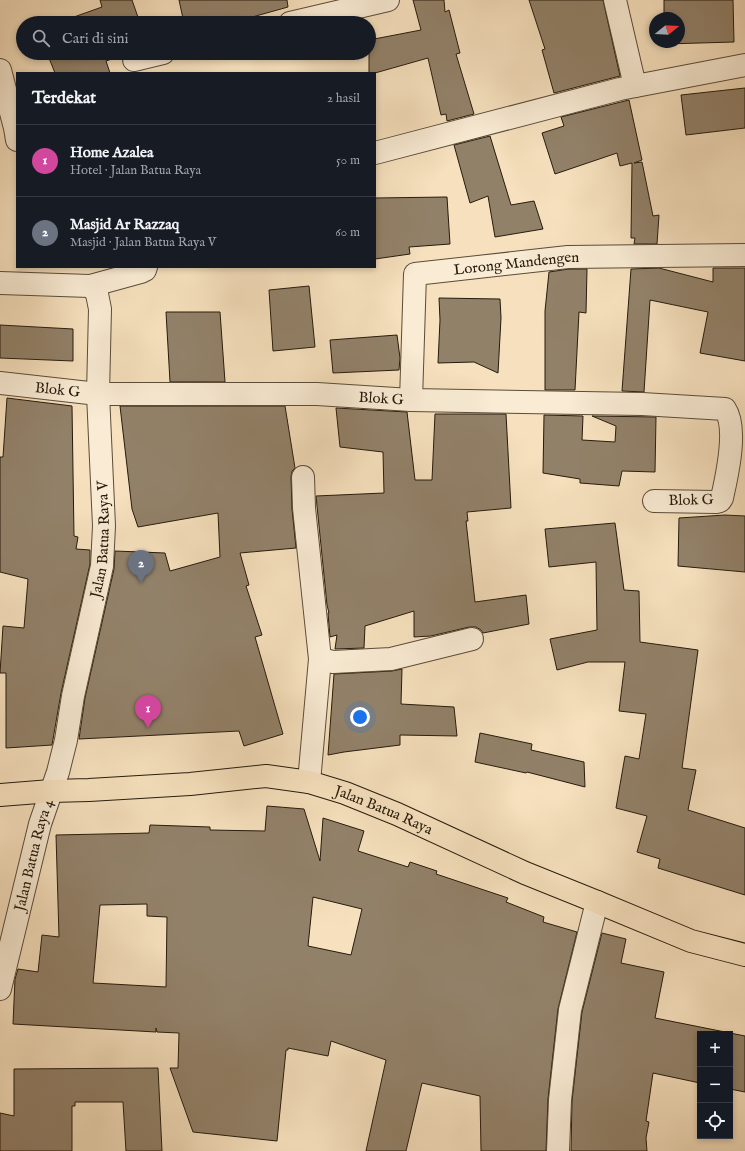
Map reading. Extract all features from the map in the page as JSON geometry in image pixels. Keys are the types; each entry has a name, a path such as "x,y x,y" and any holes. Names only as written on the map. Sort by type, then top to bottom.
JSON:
{"main road":[{"name":"Jalan Batua Raya","path":"0,795 190,784 266,776 309,782 397,814 525,873 691,941 745,955"}],"street":[{"path":"320,16 388,0"},
{"path":"615,0 635,86"},
{"path":"376,153 635,86 745,65"},
{"path":"0,70 16,128"},
{"name":"Lorong Mandengen","path":"411,400 415,274 568,257 745,255"},
{"path":"0,283 34,275 90,286 141,272 146,268"},
{"name":"Jalan Batua Raya V","path":"51,791 58,772 66,740 72,696 102,566 104,526 98,394 100,309 97,294 90,286"},
{"name":"Blok G","path":"0,383 98,394 317,394 411,400 642,404 725,409 729,416 738,447 728,469 722,498 716,502 654,501"},
{"path":"303,477 304,508 320,659 309,782"},
{"path":"320,659 333,662 391,659 472,639"},
{"name":"Jalan Batua Raya 4","path":"0,989 38,831 51,791"},
{"path":"558,1151 560,1100 570,1010 597,902"}],"building":[{"path":"100,0 132,0 138,16 77,16 102,7"},
{"path":"179,0 287,0 288,7 256,16 182,16"},
{"path":"413,0 444,0 445,12 449,10 460,53 456,54 474,114 447,121 446,114 441,115 428,58 376,73 369,72 369,60 376,60 376,39 421,30"},
{"path":"529,0 603,0 620,76 554,93 542,50 545,49"},
{"path":"664,0 733,0 734,42 685,43 685,12 664,12"},
{"path":"50,60 109,60 106,61 110,72 55,72"},
{"path":"745,88 745,128 686,135 681,95"},
{"path":"629,100 642,160 634,163 642,162 653,216 659,215 657,244 634,244 635,238 631,238 632,163 620,166 617,153 555,174 542,133 564,126 561,117"},
{"path":"490,136 511,205 534,201 543,229 495,237 488,196 470,203 454,145"},
{"path":"447,197 450,244 409,247 410,254 376,259 376,198"},
{"path":"659,268 713,282 713,268 745,268 745,361 700,353 708,312 650,300 644,392 622,391 631,269"},
{"path":"569,269 587,269 586,313 579,312 575,390 545,390 545,311 549,272"},
{"path":"309,286 315,347 273,351 269,290"},
{"path":"439,298 500,299 501,318 498,373 474,362 438,363 440,320"},
{"path":"166,312 220,312 225,382 170,382"},
{"path":"0,325 73,329 73,361 0,358"},
{"path":"397,335 400,358 399,370 333,373 330,340"},
{"path":"7,398 72,406 74,536 78,537 76,549 90,550 90,564 61,693 52,745 6,748 6,673 0,673 3,626 24,628 28,579 0,572 0,457 3,457"},
{"path":"120,406 285,406 295,468 292,471 291,477 292,509 296,548 240,553 249,585 246,586 262,635 255,637 283,734 244,746 239,731 79,739 85,698 114,569 115,551 165,553 170,571 220,557 218,513 138,527 132,509"},
{"path":"336,408 407,412 415,480 432,480 435,414 506,414 511,508 467,512 468,521 466,521 475,602 526,595 529,624 483,633 476,627 469,627 431,636 414,637 414,611 365,626 364,648 335,649 337,635 330,637 329,613 316,496 384,493 383,452 340,447"},
{"path":"544,415 583,416 582,440 615,442 616,426 592,416 656,417 655,472 622,471 619,486 580,483 580,479 543,473"},
{"path":"725,515 745,516 745,572 678,566 679,518"},
{"path":"615,523 624,590 639,591 640,642 698,650 682,768 696,770 688,810 745,828 745,895 658,868 660,859 637,852 647,816 616,808 625,756 639,759 646,714 619,711 625,662 588,662 557,670 550,639 597,630 596,562 549,567 545,529"},
{"path":"402,669 401,704 454,707 457,736 400,735 400,745 328,755 334,674 392,671"},
{"path":"480,733 532,744 531,750 584,762 585,787 527,772 475,762"},
{"path":"267,806 304,809 320,861 323,818 364,831 358,851 408,867 410,862 437,871 436,874 508,898 506,902 544,917 543,922 577,932 558,1009 548,1099 546,1151 481,1151 480,1096 422,1083 406,1151 366,1151 386,1060 331,1041 328,1056 288,1048 288,1050 286,1050 277,1141 193,1132 170,1068 178,1068 179,1033 157,1032 156,1028 156,1032 13,1024 15,979 18,969 38,972 42,935 59,937 56,835 149,833 150,825 210,827 210,830 265,831","holes":["313,897 362,909 351,955 308,946","147,904 147,916 167,917 166,987 93,983 100,905"]},
{"path":"602,933 626,939 621,963 664,972 655,1018 720,1031 697,1031 697,1082 653,1073 646,1121 649,1122 646,1138 647,1151 571,1151 572,1101 582,1012"},
{"path":"733,1034 745,1036 745,1092 733,1090"},
{"path":"158,1068 162,1151 126,1151 123,1102 75,1102 75,1106 72,1106 72,1151 0,1151 0,1113 14,1116 14,1069"}],"place":[{"name":"Masjid Ar Razzaq","path":"141,583"},
{"name":"Home Azalea","path":"148,728"}]}
